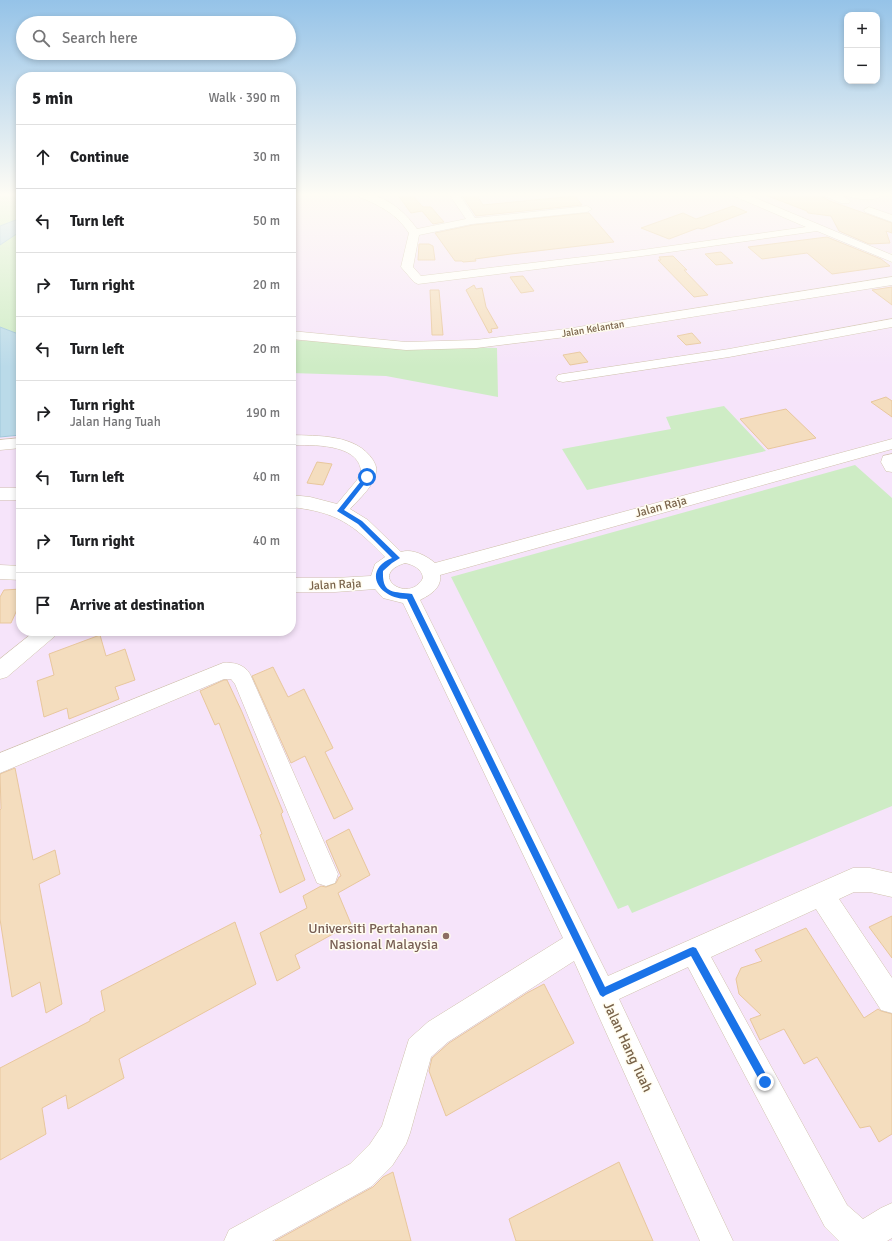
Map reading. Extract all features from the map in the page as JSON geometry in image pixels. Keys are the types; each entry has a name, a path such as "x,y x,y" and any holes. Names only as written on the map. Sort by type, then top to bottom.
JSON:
{"street":[{"path":"410,252 407,267 418,280 650,252"},
{"path":"471,267 581,252"},
{"path":"876,252 892,259"},
{"path":"881,254 886,252"},
{"name":"Jalan Kelantan","path":"296,335 406,346 476,344 566,333 892,281"},
{"path":"563,378 728,353 892,323"},
{"path":"296,440 329,442 349,447 358,452 366,460 369,469 367,477 340,511"},
{"path":"0,445 16,443"},
{"name":"Jalan Raja","path":"430,570 892,444"},
{"path":"892,459 889,462 892,467"},
{"path":"0,494 16,494"},
{"path":"296,502 311,503 340,511 360,522 397,558"},
{"path":"397,558 413,558 427,565 432,577 430,584 425,590 418,594 400,596 391,594 384,589 380,582 380,570 390,561 397,558"},
{"path":"0,572 16,573"},
{"name":"Jalan Raja","path":"296,586 336,586 380,582"},
{"name":"Jalan Hang Tuah","path":"409,596 603,992 717,1241"},
{"path":"0,671 42,636"},
{"path":"0,763 223,671 233,670 239,674 249,694 326,874"},
{"path":"603,992 853,880 870,880 892,885"},
{"path":"821,894 892,1000"},
{"path":"240,1241 362,1176 381,1155 395,1134 419,1049 438,1032 579,942"},
{"path":"693,951 836,1216 859,1236 871,1233 892,1219"}],"shaded area":[{"name":"Universiti Pertahanan Nasional Malaysia","path":"296,252 892,252 882,258 892,263 892,1241 0,1241 0,437 16,435 16,636 296,636"}],"green space":[{"path":"0,252 16,252 16,333 0,327"},
{"path":"296,340 497,348 498,397 386,376 296,373"},
{"path":"724,406 766,451 587,490 562,449 671,429 666,417"},
{"path":"855,465 892,498 892,806 632,913 628,905 618,909 451,577"}],"water":[{"path":"0,327 16,333 16,435 0,437"}],"building":[{"path":"419,252 434,252 435,260 418,260"},
{"path":"449,252 529,252 475,259 476,261 455,261"},
{"path":"721,252 733,263 716,265 705,254"},
{"path":"754,252 864,252 881,259 890,266 832,274 807,253 762,259"},
{"path":"673,256 708,295 694,297 658,260 661,260 659,257"},
{"path":"523,276 534,291 521,293 510,277"},
{"path":"474,285 476,289 482,288 486,307 498,328 491,329 492,332 489,333 466,290"},
{"path":"892,287 892,305 872,290 879,289"},
{"path":"430,290 439,290 443,335 432,335"},
{"path":"692,333 701,343 686,345 677,336"},
{"path":"580,352 588,362 570,365 563,355"},
{"path":"886,397 892,401 892,417 871,402"},
{"path":"786,409 816,438 768,449 740,419"},
{"path":"317,462 332,464 323,485 307,483"},
{"path":"16,589 16,612 11,623 0,623 0,597 4,590"},
{"path":"100,636 106,656 125,649 135,680 115,687 119,699 69,719 67,708 44,717 37,681 54,675 49,654"},
{"path":"273,667 288,697 304,689 333,748 325,752 353,809 334,819 305,756 291,763 252,676"},
{"path":"227,680 242,712 283,812 281,814 305,880 280,893 260,835 262,834 219,723 215,725 200,691"},
{"path":"15,768 33,860 55,850 60,874 39,884 62,1004 46,1013 40,982 12,997 0,919 0,774"},
{"path":"349,829 370,875 338,893 351,924 295,955 300,968 277,981 260,933 307,908 303,896 321,886 326,887 336,883 341,876 326,841"},
{"path":"892,916 892,958 869,927"},
{"path":"235,922 256,984 119,1059 124,1078 68,1109 66,1095 42,1108 46,1134 0,1160 0,1068 90,1021 90,1019 105,1011 101,991"},
{"path":"806,928 864,1018 878,1009 892,1014 892,1134 879,1142 870,1126 860,1128 817,1057 804,1064 784,1029 760,1040 750,1019 761,1015 739,994 736,979 741,968 762,961 755,950"},
{"path":"544,984 574,1043 446,1116 429,1071 432,1058 449,1043 527,993"},
{"path":"619,1162 653,1241 516,1241 509,1219"},
{"path":"393,1172 411,1241 275,1241 373,1187 383,1177"}],"place":[{"name":"Universiti Pertahanan Nasional Malaysia","path":"446,936"}],"route":[{"path":"367,477 340,511 348,514 360,522 372,532 397,558 384,565 380,570 380,582 384,589 391,594 409,596 603,992 693,951 765,1082"}]}
